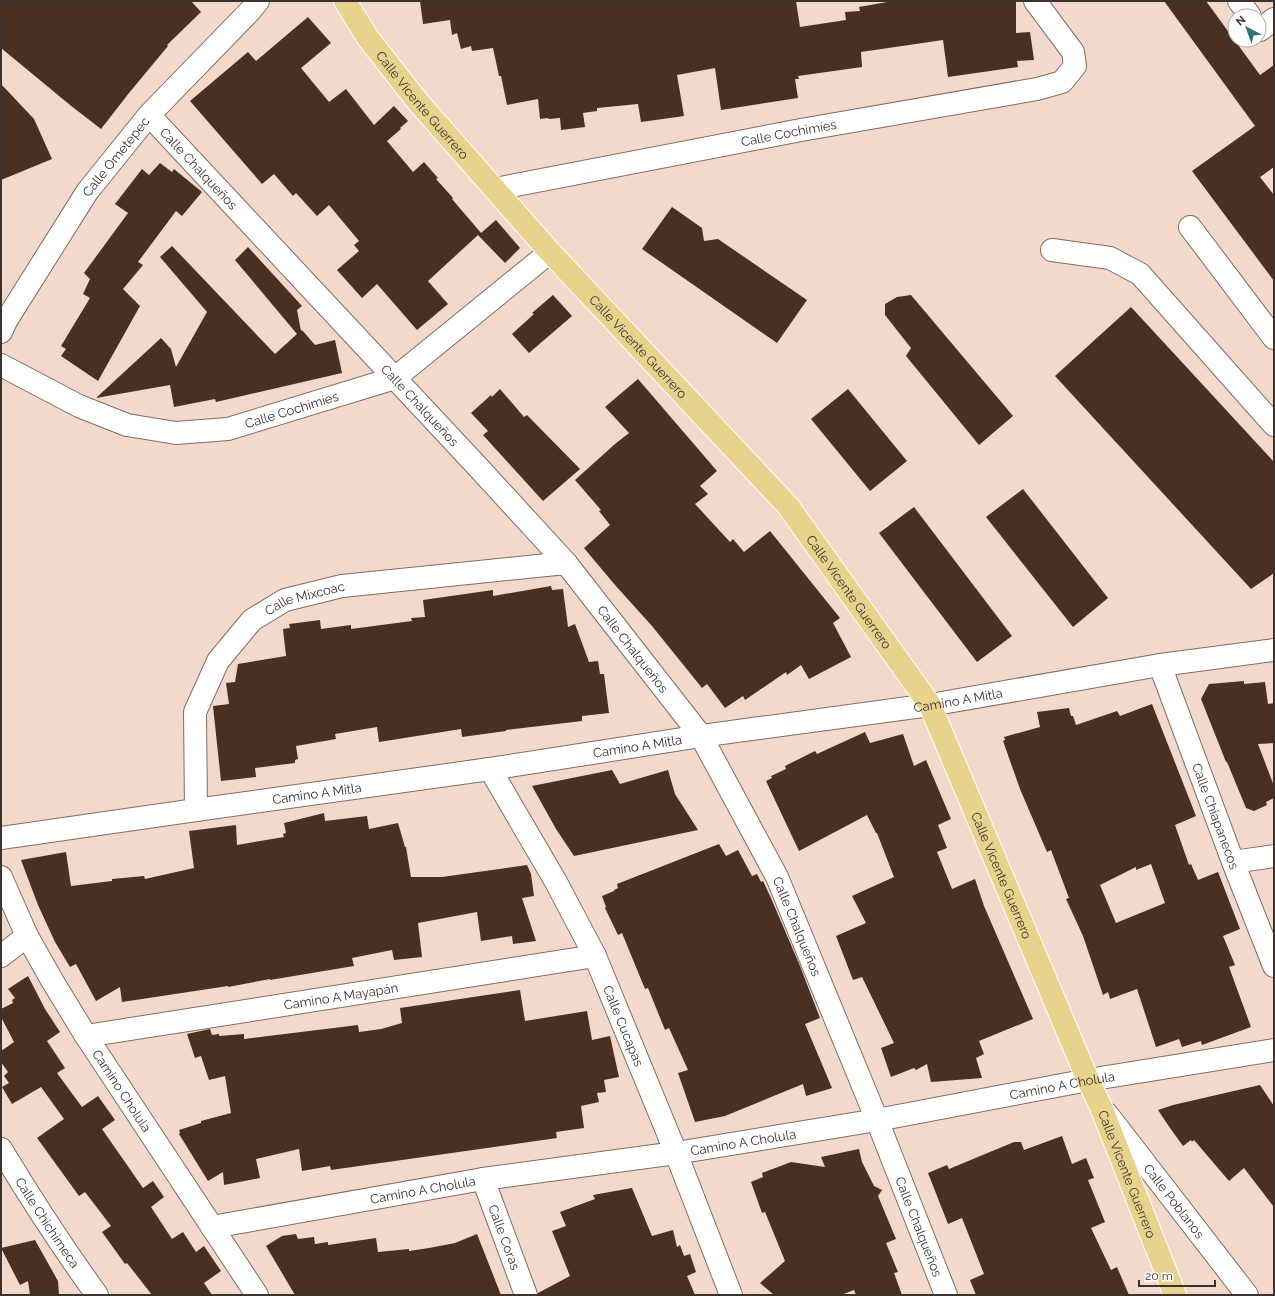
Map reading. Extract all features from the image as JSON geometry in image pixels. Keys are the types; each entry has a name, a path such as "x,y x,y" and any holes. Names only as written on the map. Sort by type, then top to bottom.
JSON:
{"main road":[{"name":"Calle Vicente Guerrero","path":"345,1 368,38 418,102 550,252 788,506 930,704 1088,1080 1101,1107 1175,1295"}],"street":[{"name":"Calle Ometepec","path":"3,321 87,192 149,115 258,1"},
{"name":"Calle Cochimíes","path":"495,189 801,130 1037,89 1062,82 1075,66 1073,52 1035,1"},
{"name":"Calle Chalqueños","path":"149,115 566,563 701,736 777,877 877,1120 946,1295"},
{"path":"1190,226 1274,338"},
{"path":"1052,250 1110,258 1140,274 1274,424"},
{"name":"Calle Cochimíes","path":"1,366 79,406 127,425 176,434 228,429 395,378 550,252"},
{"name":"Calle Mixcoac","path":"196,810 195,712 218,661 252,620 285,600 342,586 566,563"},
{"name":"Camino A Mitla","path":"1,838 490,769 701,736 930,704 1160,665 1274,650"},
{"name":"Calle Chiapanecos","path":"1160,665 1233,862 1274,966"},
{"name":"Calle Cucapas","path":"490,769 556,882 595,956 676,1153 732,1295"},
{"path":"1233,862 1274,856"},
{"name":"Camino Cholula","path":"1,878 27,936 86,1036 257,1295"},
{"path":"1,956 27,936"},
{"name":"Camino A Mayapán","path":"86,1036 595,956"},
{"name":"Camino A Cholula","path":"212,1227 483,1179 676,1153 877,1120 1088,1080 1274,1050"},
{"name":"Calle Poblanos","path":"1101,1107 1247,1295"},
{"name":"Calle Chichimeca","path":"1,1149 18,1178 96,1295"},
{"name":"Calle Coras","path":"483,1179 526,1295"}],"building":[{"path":"1,1 191,1 201,12 167,45 168,46 101,129 1,48"},
{"path":"420,1 796,1 800,27 846,20 845,12 860,11 859,7 893,1 1016,1 1016,33 1030,32 1034,60 1017,61 1018,67 948,77 943,40 861,52 862,67 798,76 799,79 795,79 798,98 721,110 715,68 677,75 684,116 641,122 638,104 597,108 597,111 583,113 585,127 561,130 560,118 540,119 538,99 507,105 493,48 472,51 471,46 461,49 457,33 452,35 450,20 423,24"},
{"path":"1164,1 1206,1 1227,30 1227,48 1240,48 1260,75 1274,65 1274,167 1260,177 1274,195 1274,281 1192,171 1255,126"},
{"path":"308,17 331,43 301,68 329,102 346,89 374,125 394,106 408,121 387,141 413,172 424,162 438,178 436,179 453,198 452,199 481,233 496,220 520,248 505,263 478,235 428,281 448,304 417,330 377,284 362,298 337,270 359,251 354,245 359,241 329,205 317,216 296,193 293,196 274,174 262,184 190,101 248,52 256,61"},
{"path":"1,84 34,119 52,159 1,180"},
{"path":"160,163 172,172 174,169 202,192 182,216 176,211 138,262 143,265 123,289 140,306 98,381 61,356 66,349 61,346 90,298 83,294 90,279 84,273 128,213 115,204 142,169 149,175"},
{"path":"672,207 702,228 704,241 718,239 807,300 777,343 642,249"},
{"path":"172,246 275,354 297,334 235,260 248,247 302,306 297,310 301,331 302,330 315,345 335,340 342,373 216,402 215,399 174,407 170,385 96,398 161,338 171,349 176,367 207,312 160,257"},
{"path":"553,295 572,316 529,353 512,334 534,314 532,313"},
{"path":"911,295 1013,416 979,445 906,356 911,348 885,315 885,304 897,297"},
{"path":"1131,307 1274,462 1274,573 1251,589 1055,376"},
{"path":"638,379 717,471 700,486 708,494 695,504 730,542 733,539 744,552 770,531 840,618 833,623 851,657 809,679 801,665 787,675 786,672 745,700 743,696 725,708 707,684 702,688 652,626 584,548 610,525 599,511 601,510 575,480 629,433 605,407"},
{"path":"500,389 524,417 527,415 580,469 543,501 483,435 488,431 471,413"},
{"path":"848,389 907,461 870,491 811,419"},
{"path":"1023,489 1108,598 1073,627 986,517"},
{"path":"914,507 1012,636 977,662 879,533"},
{"path":"551,586 552,590 563,589 568,627 575,624 589,662 598,661 600,674 604,674 609,713 582,716 582,721 462,737 461,729 379,742 377,727 335,734 336,739 296,746 298,759 295,760 295,763 255,768 256,777 221,781 213,706 229,704 226,683 235,682 238,664 286,656 283,629 290,628 289,624 320,620 321,629 351,625 351,629 412,621 411,618 425,617 423,600 493,590 493,596"},
{"path":"1244,681 1244,684 1265,682 1268,704 1274,703 1274,743 1258,744 1274,786 1274,798 1266,802 1267,805 1254,811 1246,808 1201,699 1209,684"},
{"path":"1152,704 1196,816 1175,825 1189,865 1191,864 1198,880 1218,872 1240,929 1223,936 1235,965 1229,967 1251,1027 1202,1045 1201,1041 1182,1047 1179,1039 1156,1047 1137,989 1110,999 1108,992 1103,995 1083,936 1066,899 1069,898 1051,850 1047,852 1020,789 1003,741 1005,740 1004,737 1040,727 1037,712 1069,708 1076,725 1117,711 1120,716","holes":["1151,864 1165,903 1116,923 1100,885 1136,867 1136,870"]},
{"path":"865,732 870,743 903,734 914,766 926,760 951,819 938,825 947,848 937,852 952,889 975,879 984,906 1033,1019 979,1041 984,1054 976,1058 982,1078 931,1082 927,1064 916,1070 914,1068 891,1077 881,1048 894,1043 862,977 853,980 836,936 866,923 852,896 894,877 877,833 867,815 799,851 766,781 772,778 771,776 786,769 785,766 815,751 817,754"},
{"path":"612,770 620,784 668,770 675,794 698,830 574,856 556,829 532,786"},
{"path":"324,813 325,821 367,816 369,829 398,823 406,847 411,877 442,877 527,865 531,874 534,896 522,898 536,941 513,944 512,936 481,941 477,912 418,923 422,957 394,960 392,950 352,958 354,966 228,987 122,1002 120,987 96,1001 76,964 70,967 55,942 38,905 21,860 66,852 71,886 112,881 112,879 144,876 145,879 194,868 189,831 236,825 237,845 284,837 283,834 286,833 284,823"},
{"path":"719,844 726,856 738,850 752,876 757,874 761,882 763,881 771,898 820,1018 805,1024 832,1088 806,1096 803,1084 725,1116 695,1122 678,1073 688,1070 669,1028 665,1030 648,988 645,989 622,933 618,935 605,908 606,907 602,896 618,888 617,884"},
{"path":"28,976 45,1009 60,1032 47,1041 65,1068 57,1073 82,1107 98,1096 115,1120 102,1129 143,1188 153,1181 164,1197 151,1207 172,1239 183,1232 196,1252 204,1246 221,1271 204,1283 212,1295 152,1295 127,1263 125,1264 102,1232 111,1226 85,1192 79,1196 37,1138 64,1119 41,1087 12,1104 2,1087 9,1083 4,1076 8,1072 1,1062 1,1051 14,1042 1,1017 1,1009 13,1003 12,1000 15,998 8,989"},
{"path":"520,990 525,1021 587,1011 592,1040 610,1036 619,1077 604,1080 606,1092 597,1093 599,1102 581,1106 584,1128 556,1132 557,1138 331,1170 330,1166 302,1171 299,1149 256,1159 260,1178 224,1185 223,1172 208,1181 179,1134 179,1130 201,1123 201,1121 231,1113 225,1076 209,1080 201,1056 195,1058 187,1034 210,1029 212,1035 219,1034 219,1036 244,1034 244,1039 358,1025 359,1032 381,1029 402,1023 400,1008"},
{"path":"1260,1085 1274,1106 1274,1207 1244,1168 1229,1181 1194,1140 1192,1142 1191,1140 1183,1146 1158,1110 1173,1105"},
{"path":"1062,1136 1072,1164 1086,1158 1094,1178 1088,1180 1105,1222 1091,1228 1111,1270 1117,1267 1129,1295 976,1295 970,1280 984,1274 962,1218 948,1224 928,1173 947,1165 949,1169 1014,1142 1021,1142 1024,1150"},
{"path":"859,1149 862,1162 874,1186 882,1190 878,1196 896,1239 886,1243 898,1272 894,1273 902,1295 856,1295 854,1290 841,1295 774,1295 760,1283 785,1261 765,1212 762,1213 751,1182 763,1177 762,1173 791,1162 825,1167 821,1157"},
{"path":"632,1188 652,1236 673,1230 677,1247 680,1245 684,1256 690,1254 696,1272 687,1276 695,1295 538,1295 538,1293 570,1276 552,1231 566,1226 560,1212 595,1199 593,1195"},
{"path":"296,1234 298,1239 314,1237 315,1244 328,1242 328,1245 376,1238 378,1252 409,1249 409,1251 429,1248 455,1243 477,1234 501,1295 295,1295 266,1246 282,1236"},
{"path":"35,1240 58,1281 59,1295 30,1295 28,1281 20,1285 1,1248"}]}
